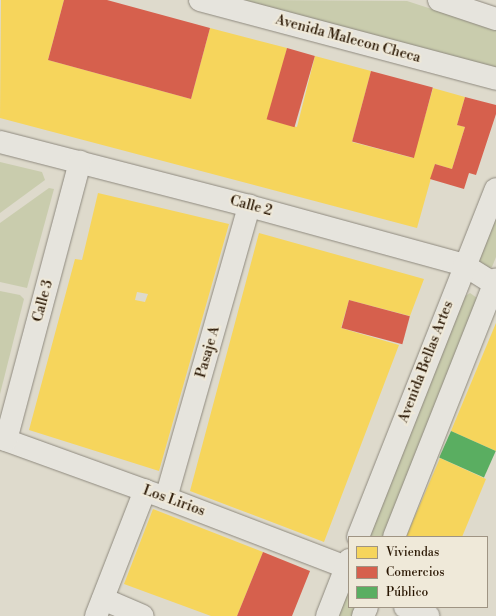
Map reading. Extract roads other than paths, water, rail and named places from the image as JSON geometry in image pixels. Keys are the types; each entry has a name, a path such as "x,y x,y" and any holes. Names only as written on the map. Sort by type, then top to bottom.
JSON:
{"street":[{"name":"Avenida Malecon Checa","path":"200,0 496,79"},
{"path":"440,0 496,18"},
{"name":"Calle 2","path":"0,142 249,206 464,265 495,283"},
{"name":"Calle 3","path":"3,439 80,162"},
{"name":"Avenida Bellas Artes","path":"358,536 464,265 496,189"},
{"name":"Pasaje A","path":"166,498 249,206"},
{"path":"394,536 495,283"},
{"name":"Los Lirios","path":"3,439 348,563"},
{"path":"143,616 99,607 144,490"},
{"path":"327,616 348,563"},
{"path":"408,608 428,616"}]}
